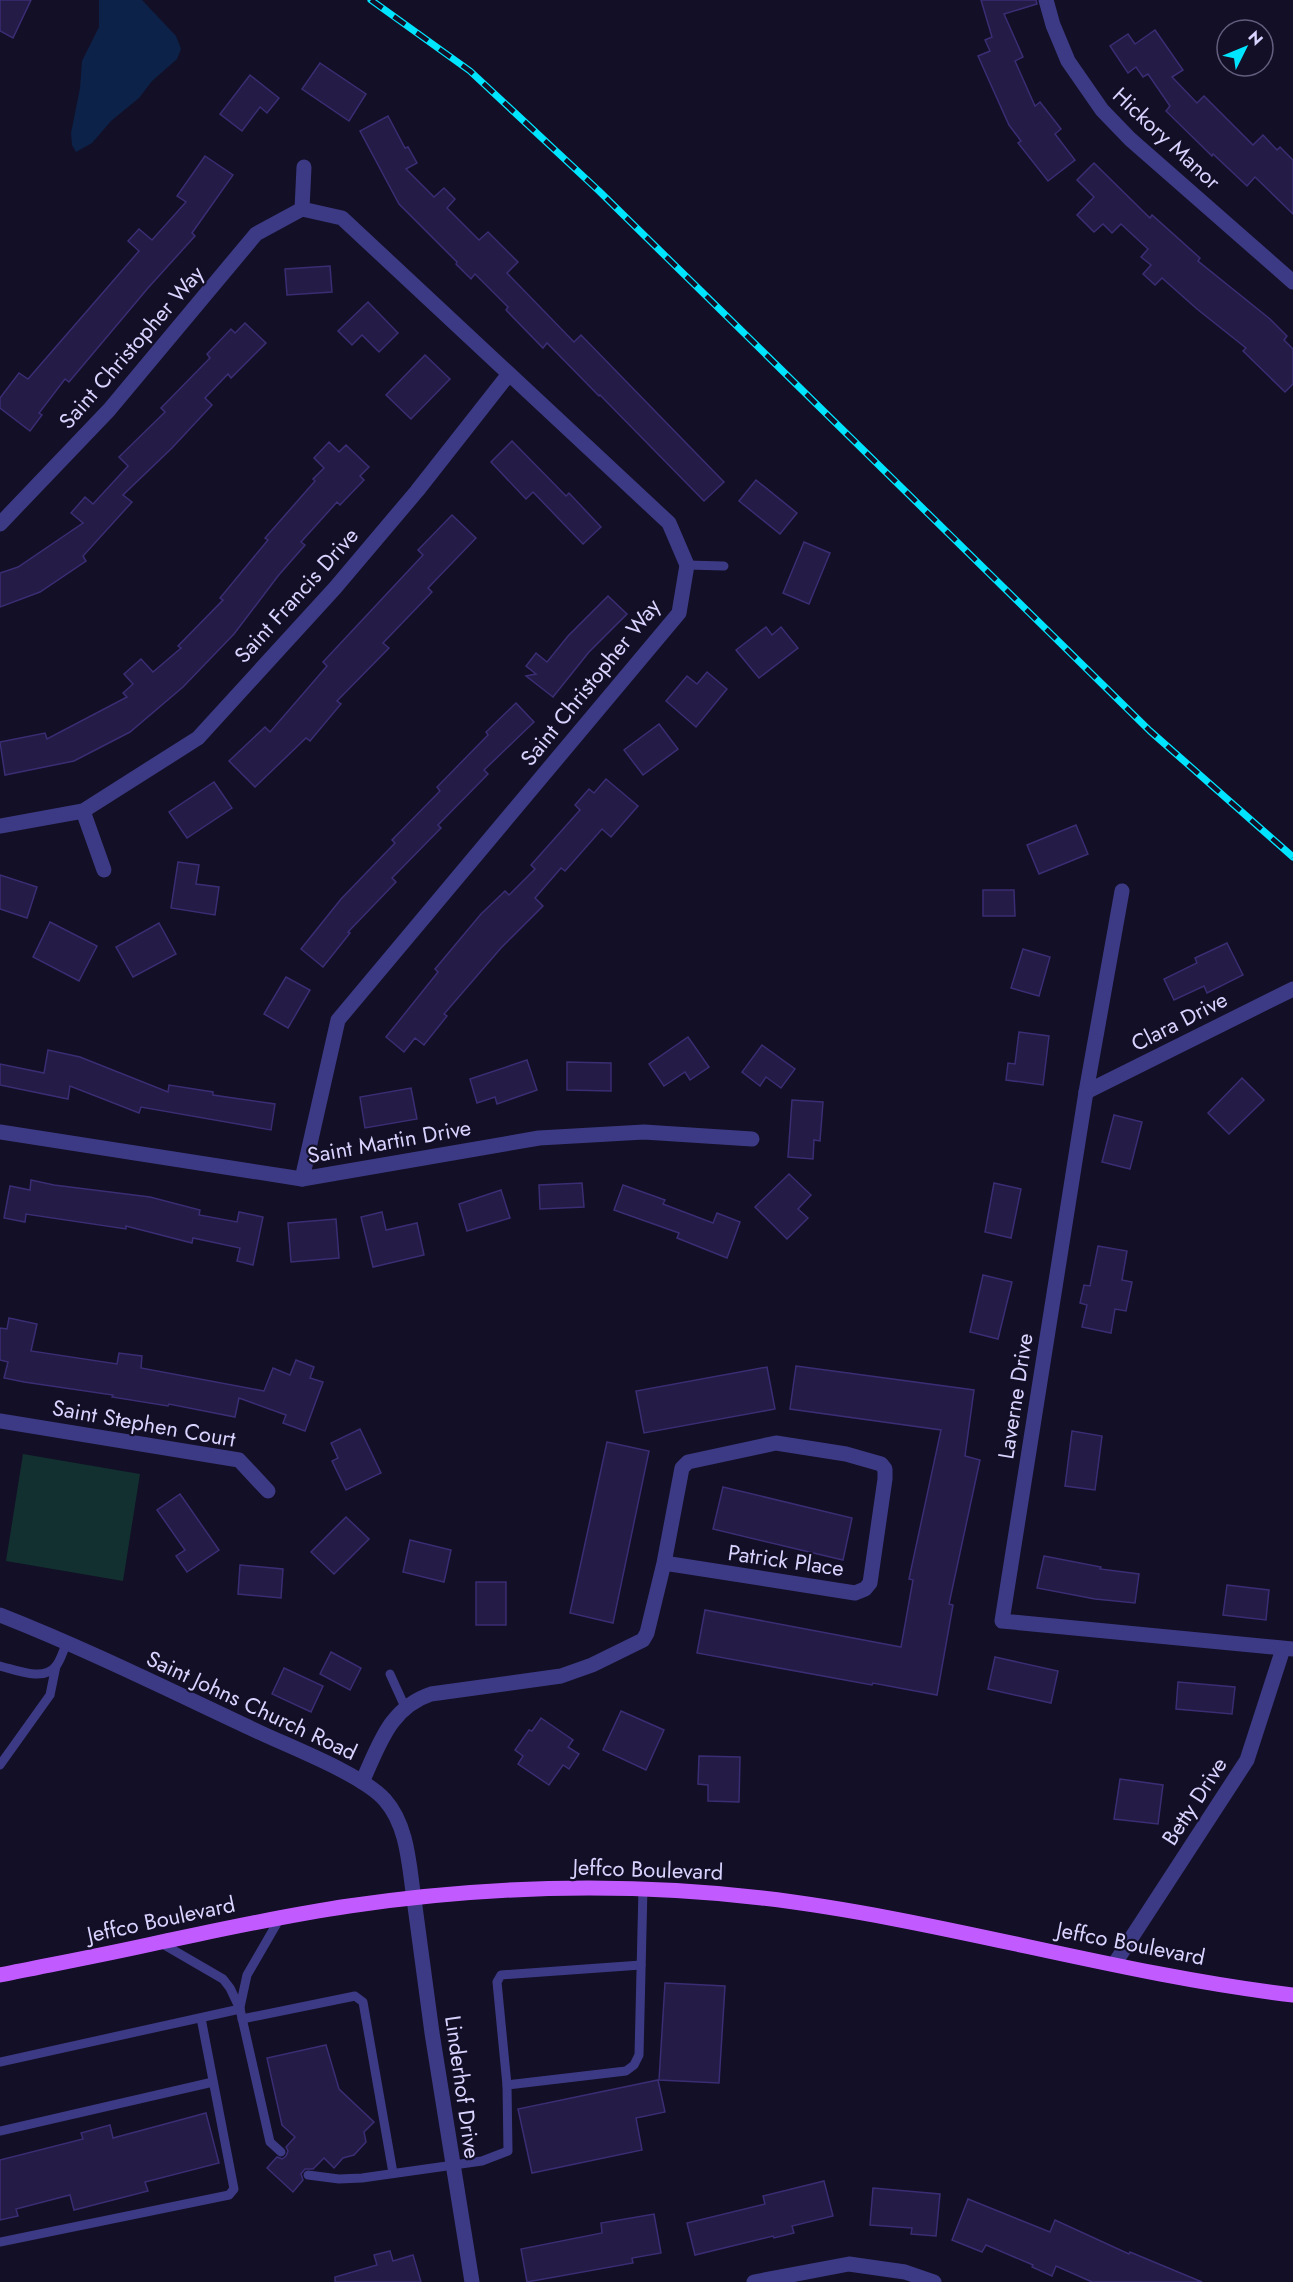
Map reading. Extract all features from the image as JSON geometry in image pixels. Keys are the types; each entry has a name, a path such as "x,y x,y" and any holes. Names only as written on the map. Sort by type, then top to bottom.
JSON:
{"main road":[{"name":"Jeffco Boulevard","path":"0,1975 280,1918 351,1906 501,1890 643,1888 840,1908 1192,1979 1293,1995"}],"street":[{"name":"Hickory Manor","path":"1046,0 1053,26 1068,61 1102,110 1130,139 1293,282"},
{"path":"304,167 302,208 342,218 669,523 687,566"},
{"name":"Saint Christopher Way","path":"0,524 109,410 256,234 302,208"},
{"name":"Saint Francis Drive","path":"0,826 83,811 198,738 335,588 417,491 509,374"},
{"name":"Saint Christopher Way","path":"302,1179 338,1020 680,612 687,566"},
{"path":"83,811 104,870"},
{"name":"Laverne Drive","path":"1122,891 1086,1092 1002,1621 1288,1649"},
{"name":"Clara Drive","path":"1086,1092 1293,989"},
{"name":"Saint Martin Drive","path":"0,1132 302,1179 539,1138 644,1132 752,1139"},
{"name":"Saint Stephen Court","path":"0,1421 240,1460 268,1491"},
{"name":"Patrick Place","path":"362,1782 392,1721 405,1707 419,1698 431,1694 561,1676 639,1644 647,1634 664,1563 682,1468 687,1462 777,1443 846,1454 881,1464 885,1469 870,1583 865,1589 855,1593 664,1563"},
{"name":"Saint Johns Church Road","path":"0,1615 67,1643 362,1782 384,1798 395,1814 402,1833 414,1899"},
{"name":"Betty Drive","path":"1115,1963 1247,1760 1288,1649"},
{"name":"Linderhof Drive","path":"414,1899 452,2165 472,2282"},
{"path":"754,2282 849,2264 905,2272 934,2282"}],"lane":[{"path":"687,566 724,566"},
{"path":"0,1765 50,1695 56,1666 67,1643"},
{"path":"0,1665 32,1674 47,1673 56,1666"},
{"path":"390,1674 405,1707"},
{"path":"507,2085 626,2071 634,2065 639,2055 643,1888"},
{"path":"241,2014 247,1975 280,1918"},
{"path":"161,1942 223,1979 230,1988 241,2014 270,2142 281,2152"},
{"path":"308,2175 339,2179 362,2178 482,2162 508,2151 507,2085 497,1982 501,1975 641,1965"},
{"path":"0,2062 201,2018 360,1997 363,2002 393,2173"},
{"path":"0,2242 229,2195 234,2189 201,2018"},
{"path":"0,2131 213,2082"}],"green space":[{"path":"23,1454 140,1474 123,1581 6,1561"}],"water":[{"path":"99,0 142,0 176,36 181,49 177,59 152,81 139,98 111,121 92,143 76,152 72,145 71,133 80,88 82,61 99,27"}],"building":[{"path":"0,0 31,0 13,38 0,31"},
{"path":"981,0 1036,0 1037,4 1004,14 1023,57 1015,61 1035,106 1040,102 1061,129 1055,134 1075,160 1048,181 1018,143 1021,141 1009,125 978,56 990,51 985,40 992,37"},
{"path":"1155,30 1183,70 1172,77 1197,103 1204,96 1253,145 1263,135 1277,150 1280,147 1293,160 1293,214 1255,177 1247,186 1213,154 1212,156 1166,111 1170,106 1148,74 1143,77 1136,67 1128,73 1110,46 1128,34 1135,44"},
{"path":"320,63 366,94 349,121 302,89"},
{"path":"250,75 279,98 267,113 260,107 242,131 220,114"},
{"path":"388,116 405,148 408,147 417,163 406,169 434,197 444,188 455,199 447,208 479,240 488,232 518,262 507,273 574,342 581,335 724,482 704,501 547,343 543,348 506,310 508,307 475,274 471,279 399,204 360,131"},
{"path":"205,156 233,175 192,233 195,236 69,382 65,379 39,413 42,415 30,431 0,408 0,398 19,373 28,379 139,251 128,241 139,229 152,240 186,202 177,196"},
{"path":"1094,163 1150,218 1152,215 1200,258 1198,261 1270,319 1287,336 1284,340 1293,349 1293,384 1285,392 1243,351 1246,348 1162,278 1155,285 1143,274 1151,265 1141,257 1148,249 1121,224 1112,233 1103,224 1094,232 1077,215 1094,197 1077,180"},
{"path":"330,266 332,292 287,295 285,269"},
{"path":"368,302 398,333 379,352 362,335 352,345 338,331"},
{"path":"245,323 266,343 231,378 228,374 205,398 212,405 123,495 132,502 83,556 86,561 40,592 0,607 0,573 18,567 83,523 71,513 85,497 93,504 128,466 119,457 165,412 161,408 210,358 207,354 231,329 235,333"},
{"path":"425,355 450,379 411,419 386,395"},
{"path":"512,441 566,496 569,493 601,527 583,544 533,492 526,499 491,462"},
{"path":"329,442 339,452 346,445 369,467 360,476 364,480 340,505 337,502 301,542 305,545 234,634 183,687 130,732 74,761 5,775 0,742 45,733 47,739 127,697 123,693 133,684 124,674 141,659 153,672 181,648 178,646 223,600 220,598 268,540 265,538 315,481 313,479 324,468 314,458"},
{"path":"756,480 797,513 780,534 739,501"},
{"path":"452,515 476,538 428,588 432,592 383,643 389,648 337,701 341,704 310,741 306,738 255,787 229,761 265,727 270,732 327,666 323,662 423,555 418,550"},
{"path":"804,542 830,553 809,604 783,593"},
{"path":"608,596 627,614 589,652 553,697 526,676 536,674 526,666 536,653 547,662 568,636"},
{"path":"766,627 772,635 781,627 798,648 759,678 736,650"},
{"path":"707,672 727,689 696,727 666,701 687,676 697,684"},
{"path":"516,703 534,722 484,770 488,774 438,825 441,828 392,878 396,882 348,932 350,933 323,967 301,949 341,899 395,843 392,840 440,791 437,787 488,735 486,732"},
{"path":"659,724 678,749 643,775 624,750"},
{"path":"606,779 638,806 611,837 602,829 565,871 561,868 535,898 543,906 501,948 444,1014 447,1016 424,1045 415,1038 404,1052 386,1037 438,972 435,969 481,914 505,891 509,895 535,869 531,865 580,810 575,805 589,789 594,793"},
{"path":"214,782 232,808 187,838 169,812"},
{"path":"1076,825 1088,854 1039,874 1027,845"},
{"path":"178,862 199,865 196,884 219,887 215,915 171,908"},
{"path":"0,875 37,887 27,918 0,909"},
{"path":"983,890 1014,890 1015,916 983,916"},
{"path":"50,922 97,946 79,981 33,957"},
{"path":"159,923 176,954 133,977 116,947"},
{"path":"1227,943 1243,975 1207,993 1204,986 1174,1000 1164,979 1197,963 1195,958"},
{"path":"1023,949 1050,957 1039,996 1011,988"},
{"path":"286,977 310,990 288,1028 264,1014"},
{"path":"1019,1032 1049,1036 1043,1085 1006,1080 1008,1063 1015,1064"},
{"path":"688,1037 709,1067 690,1080 685,1072 664,1086 649,1064"},
{"path":"762,1045 795,1069 781,1088 766,1077 760,1086 742,1072"},
{"path":"48,1050 80,1057 168,1092 169,1085 213,1092 213,1095 275,1104 271,1130 141,1107 139,1113 70,1086 68,1099 0,1085 0,1064 44,1073"},
{"path":"527,1060 537,1090 497,1104 495,1097 477,1103 470,1079"},
{"path":"567,1062 611,1063 611,1091 567,1090"},
{"path":"1242,1078 1264,1100 1229,1134 1208,1113"},
{"path":"411,1088 417,1119 365,1128 360,1097"},
{"path":"792,1100 823,1102 820,1141 814,1140 813,1159 788,1157"},
{"path":"1114,1115 1142,1122 1130,1169 1102,1162"},
{"path":"789,1174 811,1195 798,1209 808,1218 787,1239 755,1207"},
{"path":"31,1180 150,1197 200,1210 199,1215 237,1222 239,1212 263,1217 253,1265 237,1261 240,1248 193,1238 192,1243 126,1226 126,1229 26,1214 25,1222 4,1218 10,1186 30,1190"},
{"path":"582,1183 584,1207 540,1209 539,1185"},
{"path":"994,1183 1021,1189 1011,1238 985,1232"},
{"path":"623,1185 665,1200 663,1204 713,1223 717,1213 740,1222 727,1258 677,1238 679,1233 614,1210"},
{"path":"501,1190 510,1218 467,1231 459,1204"},
{"path":"382,1212 386,1230 417,1223 424,1255 373,1267 361,1217"},
{"path":"336,1219 339,1258 291,1262 288,1223"},
{"path":"1098,1246 1127,1251 1122,1280 1132,1282 1126,1311 1115,1309 1111,1333 1082,1327 1087,1305 1080,1303 1084,1285 1090,1286"},
{"path":"983,1275 1012,1282 998,1339 970,1332"},
{"path":"9,1318 37,1324 31,1351 117,1364 119,1353 142,1356 141,1368 264,1391 273,1368 290,1375 296,1360 314,1367 310,1378 323,1382 305,1431 283,1423 286,1415 239,1398 235,1417 169,1404 168,1406 4,1378 8,1362 0,1360 0,1328 7,1329"},
{"path":"796,1366 974,1390 965,1456 980,1460 949,1604 953,1605 937,1695 697,1653 705,1610 901,1647 913,1580 909,1579 941,1430 790,1409"},
{"path":"767,1367 775,1409 644,1433 636,1391"},
{"path":"360,1429 381,1473 346,1490 332,1461 338,1458 331,1443"},
{"path":"1072,1431 1102,1436 1095,1490 1065,1486"},
{"path":"607,1442 649,1451 613,1623 570,1613"},
{"path":"723,1487 852,1518 843,1560 713,1529"},
{"path":"180,1494 219,1550 187,1572 176,1556 185,1550 157,1510"},
{"path":"346,1517 369,1539 334,1574 311,1552"},
{"path":"410,1540 451,1550 444,1582 403,1572"},
{"path":"1044,1556 1101,1567 1100,1569 1139,1574 1135,1603 1095,1599 1037,1588"},
{"path":"240,1565 283,1569 281,1598 238,1594"},
{"path":"476,1582 506,1582 506,1625 476,1625"},
{"path":"1227,1585 1269,1590 1266,1620 1223,1615"},
{"path":"331,1652 361,1668 350,1690 320,1674"},
{"path":"995,1657 1058,1671 1051,1703 988,1689"},
{"path":"284,1668 323,1686 311,1712 272,1694"},
{"path":"1178,1682 1235,1687 1232,1714 1176,1709"},
{"path":"621,1711 664,1730 646,1770 603,1750"},
{"path":"541,1718 573,1740 568,1747 579,1754 569,1769 563,1765 549,1785 518,1764 523,1756 515,1750"},
{"path":"699,1756 740,1757 739,1802 708,1801 708,1785 698,1784"},
{"path":"1120,1779 1163,1785 1158,1824 1114,1819"},
{"path":"665,1983 725,1986 719,2083 659,2080"},
{"path":"326,2045 339,2089 374,2122 364,2132 366,2142 354,2155 343,2158 334,2168 324,2158 313,2169 305,2169 301,2174 303,2180 293,2192 267,2168 277,2157 282,2159 286,2156 288,2151 286,2147 295,2137 282,2125 267,2058"},
{"path":"658,2080 665,2112 636,2118 642,2150 532,2173 518,2109"},
{"path":"206,2113 219,2163 145,2182 148,2191 74,2210 70,2195 16,2209 18,2216 0,2220 0,2160 83,2139 81,2133 110,2125 113,2138"},
{"path":"824,2181 833,2216 792,2226 794,2233 695,2255 687,2223 765,2204 763,2196"},
{"path":"873,2188 940,2194 936,2236 911,2234 912,2228 870,2225"},
{"path":"968,2199 1050,2232 1055,2220 1129,2254 1130,2252 1202,2282 1092,2282 1056,2266 1052,2276 1032,2267 1033,2265 986,2245 982,2252 952,2240"},
{"path":"654,2214 661,2253 632,2258 633,2263 527,2282 521,2249 602,2233 601,2223"},
{"path":"390,2251 393,2261 413,2255 421,2282 335,2282 335,2277 377,2265 374,2255"}],"railway":[{"path":"371,0 470,71 599,191 1150,731 1293,857"}]}
